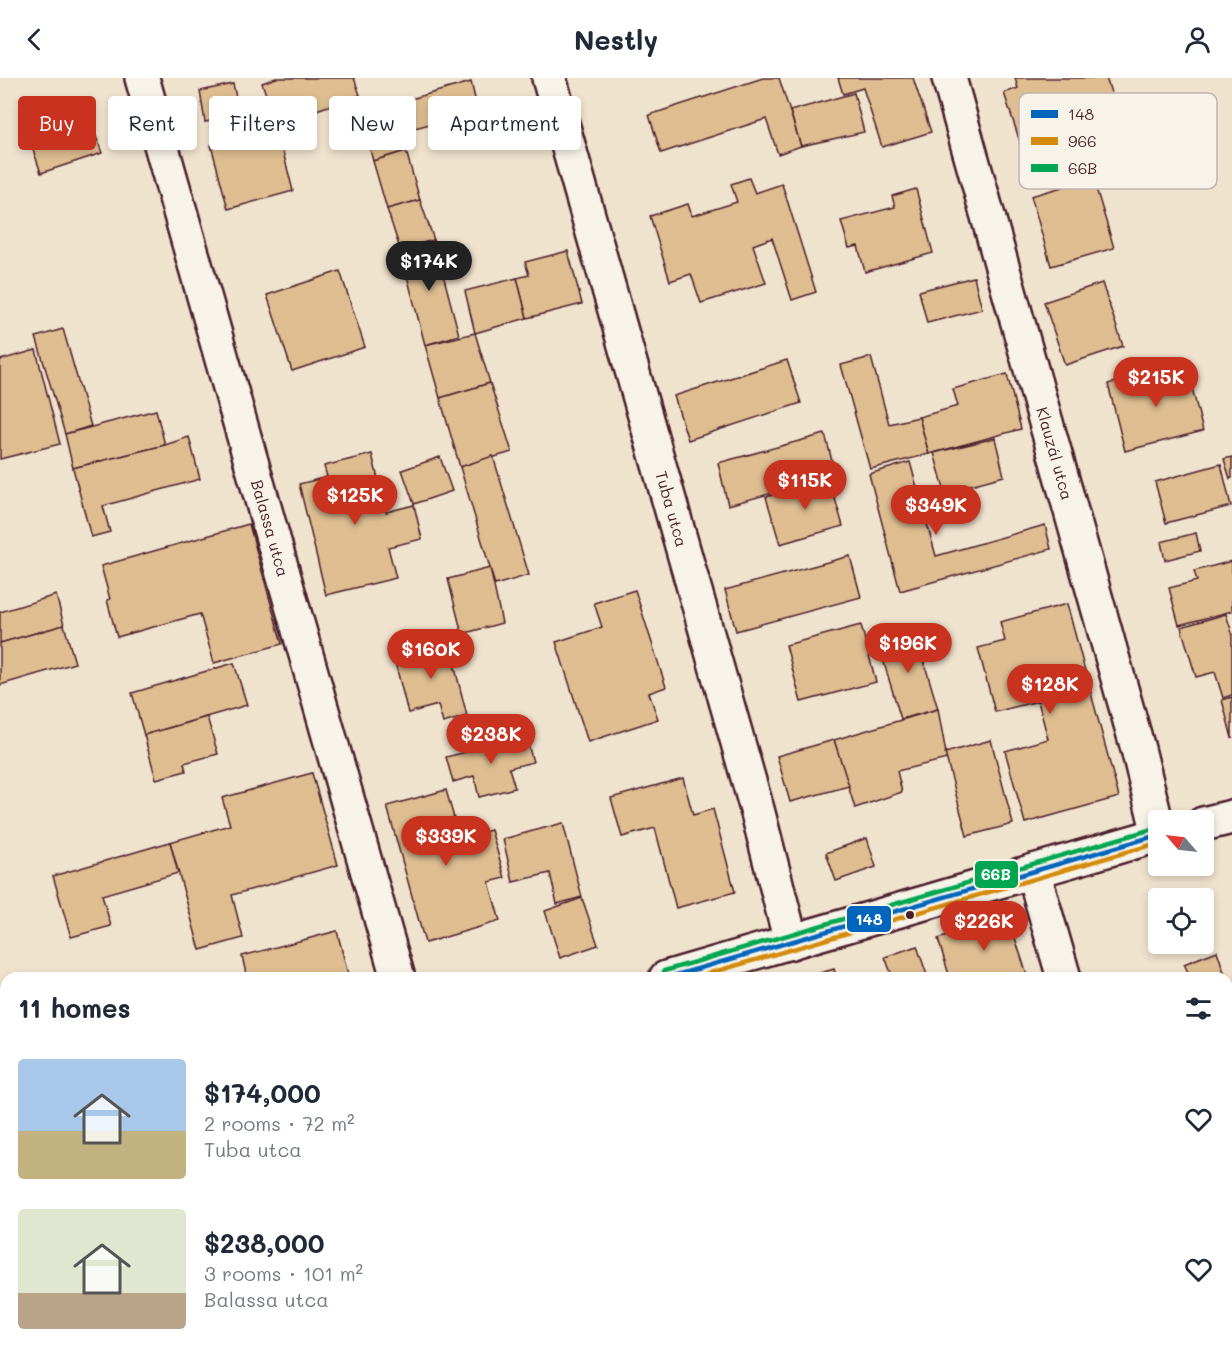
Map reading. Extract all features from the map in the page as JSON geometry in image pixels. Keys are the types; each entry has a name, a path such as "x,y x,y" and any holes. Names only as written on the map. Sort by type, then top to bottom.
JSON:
{"street":[{"name":"Balassa utca","path":"142,78 396,972"},
{"name":"Tuba utca","path":"549,78 758,813 791,942"},
{"name":"Klauzál utca","path":"948,78 1138,749 1153,810"},
{"path":"1214,821 1232,817"},
{"path":"720,971 791,942 1148,838"},
{"path":"1033,871 1062,972"}],"building":[{"path":"276,78 354,78 360,95 329,96 329,106 317,110 317,96 266,96 262,83"},
{"path":"763,78 779,78 801,146 778,154 766,119 661,153 649,115"},
{"path":"838,78 913,78 931,132 882,147 863,88 843,94"},
{"path":"1015,78 1106,78 1111,93 1019,93 1019,139 1004,93 1018,88"},
{"path":"471,82 474,96 428,96 428,124 416,128 416,98"},
{"path":"233,84 236,96 209,96 209,121 205,122 200,91"},
{"path":"854,93 864,132 801,146 790,111"},
{"path":"96,136 102,153 41,173 33,150 96,150"},
{"path":"212,150 283,150 293,191 228,209"},
{"path":"370,150 406,150 406,151 373,161"},
{"path":"406,151 420,200 387,209 373,161"},
{"path":"749,178 755,193 782,184 816,292 792,300 772,238 753,245 766,283 701,303 691,274 670,281 650,216 688,204 692,216 737,202 731,184"},
{"path":"916,189 933,253 865,272 858,246 849,248 841,221 895,207 892,196"},
{"path":"1055,189 1096,189 1114,248 1051,266 1031,196"},
{"path":"420,200 434,240 400,249 387,209"},
{"path":"434,240 459,335 425,345 400,249"},
{"path":"568,251 582,304 527,318 517,278 529,275 525,262"},
{"path":"340,271 365,347 292,371 267,295"},
{"path":"974,277 982,309 927,323 919,291"},
{"path":"517,278 527,318 475,333 465,291"},
{"path":"1102,283 1123,346 1065,365 1044,302"},
{"path":"63,329 91,426 65,434 36,337"},
{"path":"475,333 490,383 440,398 425,345"},
{"path":"36,350 60,444 0,459 0,360"},
{"path":"871,357 889,424 919,417 929,454 870,469 841,365"},
{"path":"787,360 801,403 688,440 674,396"},
{"path":"1186,364 1203,431 1125,451 1108,384"},
{"path":"1007,374 1021,429 929,454 919,417 958,406 953,389"},
{"path":"490,383 512,452 460,467 440,398"},
{"path":"156,410 165,445 73,468 65,434"},
{"path":"825,434 836,476 728,505 718,463"},
{"path":"189,437 200,479 103,506 110,532 91,537 73,468"},
{"path":"995,438 1004,476 945,492 934,453"},
{"path":"372,454 386,512 414,505 422,539 388,547 396,578 326,595 299,484 327,477 324,466"},
{"path":"493,456 529,575 495,585 460,467"},
{"path":"440,457 452,491 414,504 402,470"},
{"path":"1232,457 1232,478 1230,479 1224,459"},
{"path":"910,462 936,556 1045,525 1051,549 900,591 869,474"},
{"path":"1221,464 1231,506 1166,523 1155,482"},
{"path":"829,478 843,526 780,544 766,497"},
{"path":"249,524 282,644 214,663 200,614 117,637 101,566"},
{"path":"1196,533 1200,551 1165,560 1161,542"},
{"path":"850,556 861,597 736,631 725,590"},
{"path":"1232,561 1232,611 1179,625 1169,588 1197,581 1194,571"},
{"path":"490,568 502,623 462,634 448,579"},
{"path":"635,590 666,687 649,693 658,719 588,742 556,642 602,627 594,603"},
{"path":"56,595 64,625 0,643 0,612"},
{"path":"1067,604 1119,797 1025,823 1005,751 1048,739 1038,701 995,712 978,648 1005,641 1000,622"},
{"path":"1226,614 1232,633 1232,695 1223,698 1215,672 1196,677 1181,627"},
{"path":"64,625 75,663 0,685 0,643"},
{"path":"861,625 876,682 801,702 786,645"},
{"path":"914,628 938,709 901,719 877,640"},
{"path":"448,640 467,716 443,723 438,705 408,713 393,654"},
{"path":"234,663 247,705 144,735 132,693"},
{"path":"1232,697 1232,738 1222,700"},
{"path":"938,709 947,759 897,771 902,792 855,808 834,740"},
{"path":"207,717 218,754 184,763 186,771 156,779 144,735"},
{"path":"526,737 533,762 509,768 515,788 479,797 474,776 453,782 446,757"},
{"path":"834,740 849,786 790,802 777,756"},
{"path":"991,740 1013,824 967,836 945,753"},
{"path":"312,773 338,865 232,895 243,938 200,950 170,842 230,825 222,798"},
{"path":"683,778 693,815 713,809 735,892 676,908 655,828 622,837 611,798"},
{"path":"446,790 460,839 491,830 505,878 489,882 500,921 425,943 387,806"},
{"path":"563,823 582,897 557,904 550,873 513,882 503,839"},
{"path":"867,838 876,867 836,881 826,853"},
{"path":"170,842 178,873 102,895 111,926 71,937 53,876"},
{"path":"582,898 598,945 560,958 545,911"},
{"path":"1008,916 1026,972 948,972 938,939"},
{"path":"337,931 347,972 246,972 242,956"},
{"path":"917,946 926,972 891,972 885,957"},
{"path":"1217,951 1224,972 1188,972 1184,964"}],"transit line":[{"name":"66B","path":"664,971 1148,830"},
{"name":"148","path":"687,972 1148,838"},
{"name":"966","path":"714,972 1148,846"}]}
